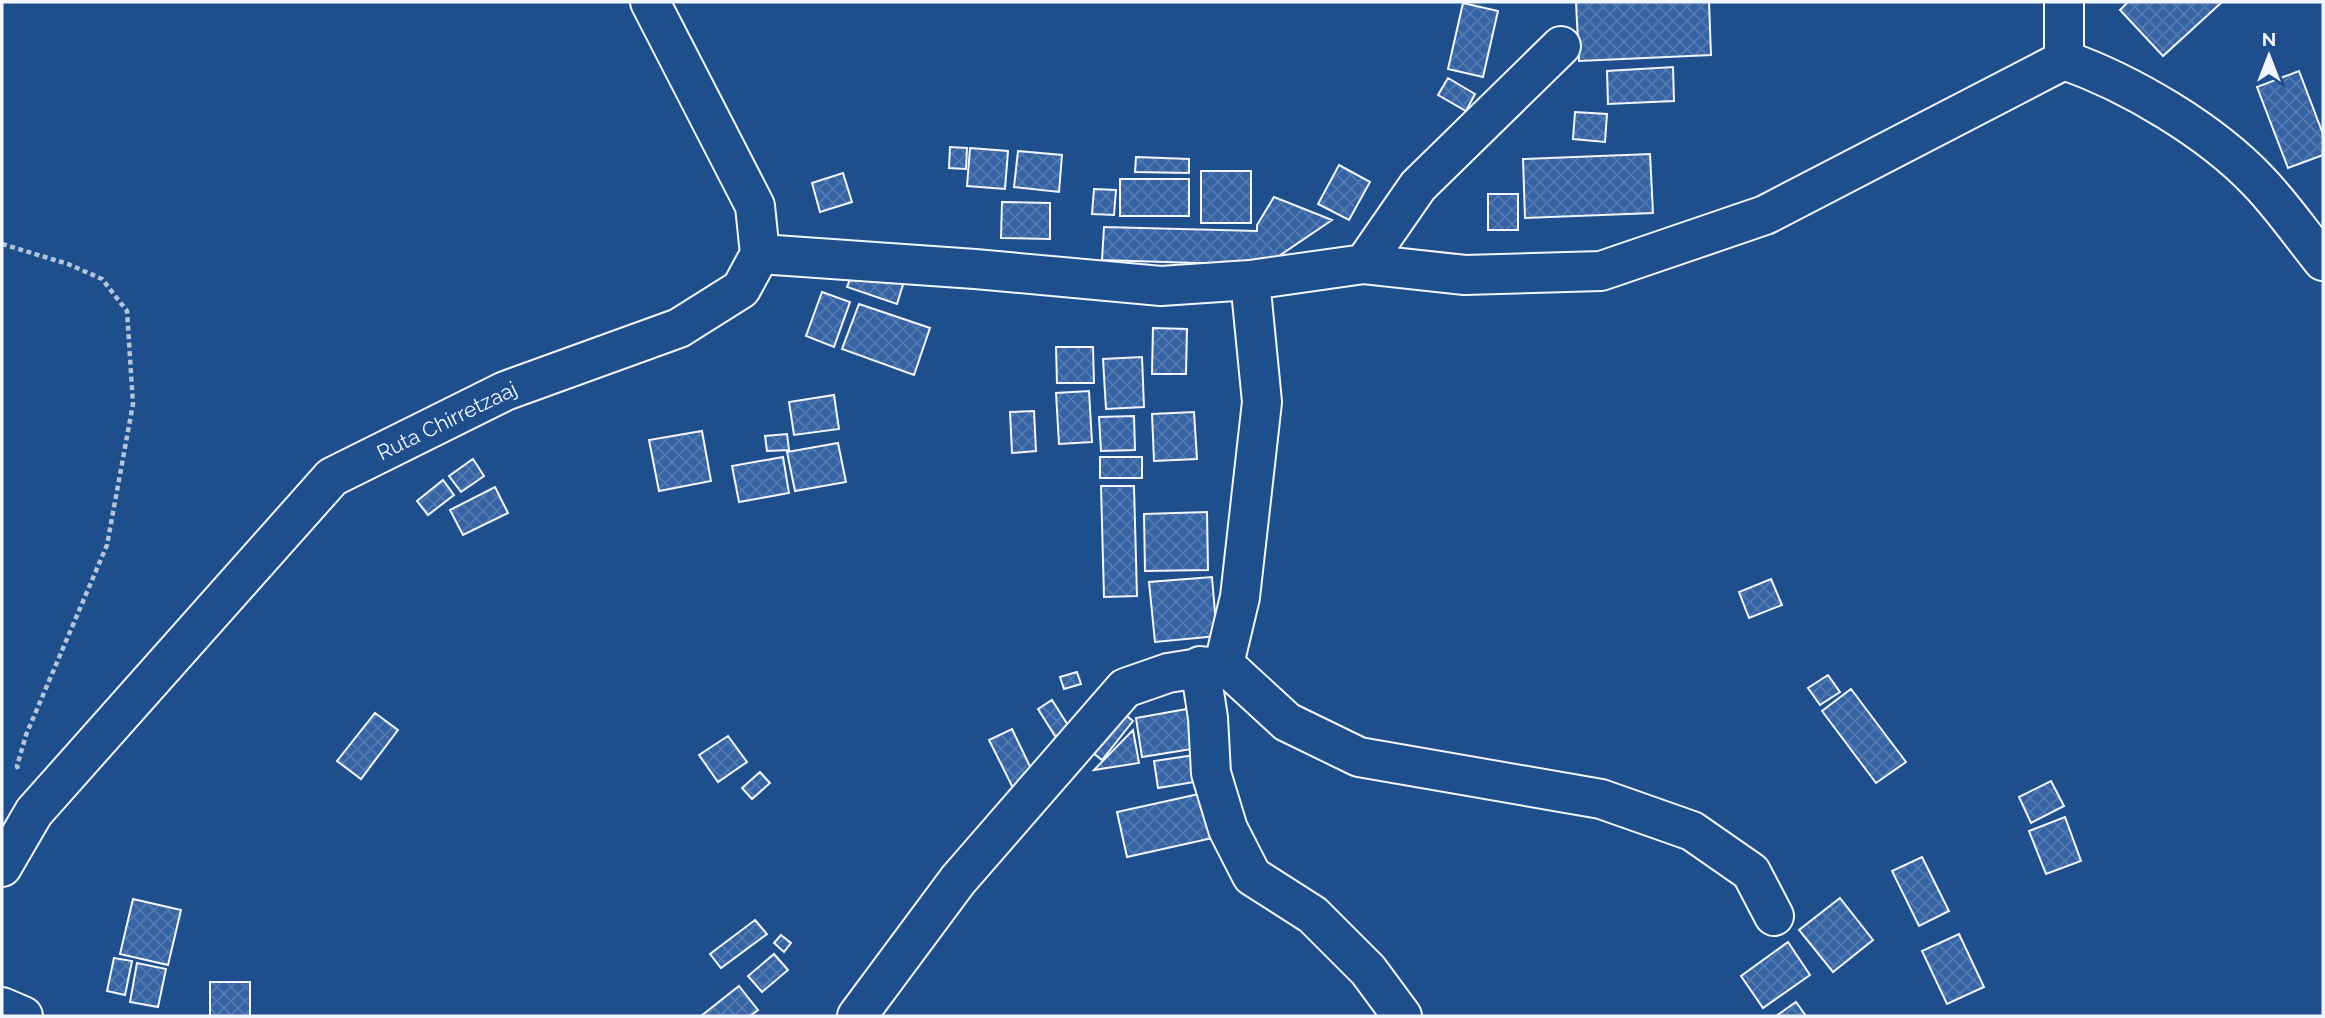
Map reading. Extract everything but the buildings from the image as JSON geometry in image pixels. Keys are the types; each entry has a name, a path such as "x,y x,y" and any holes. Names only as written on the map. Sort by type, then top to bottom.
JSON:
{"street":[{"path":"650,2 755,206 760,254 975,269 1161,286 1250,280 1364,264 1465,275 1601,271 1765,215 2064,60 2099,72 2202,132 2258,181 2323,261"},
{"path":"2064,2 2064,60"},
{"path":"1364,264 1418,186 1562,46"},
{"name":"Ruta Chirretzaaj","path":"2,867 34,811 332,477 505,391 679,328 741,289 760,254"},
{"path":"1250,280 1262,402 1240,597 1212,665 1208,718 1211,773 1228,829 1252,876 1312,915 1368,970 1402,1016"},
{"path":"857,1016 958,880 1125,688 1168,673 1212,665 1287,723 1359,757 1601,799 1692,831 1751,872 1774,916"},
{"path":"2,1007 23,1016"}],"path":[{"path":"2,244 68,264 102,279 127,311 133,404 107,545 26,735 17,766 34,811"}]}
